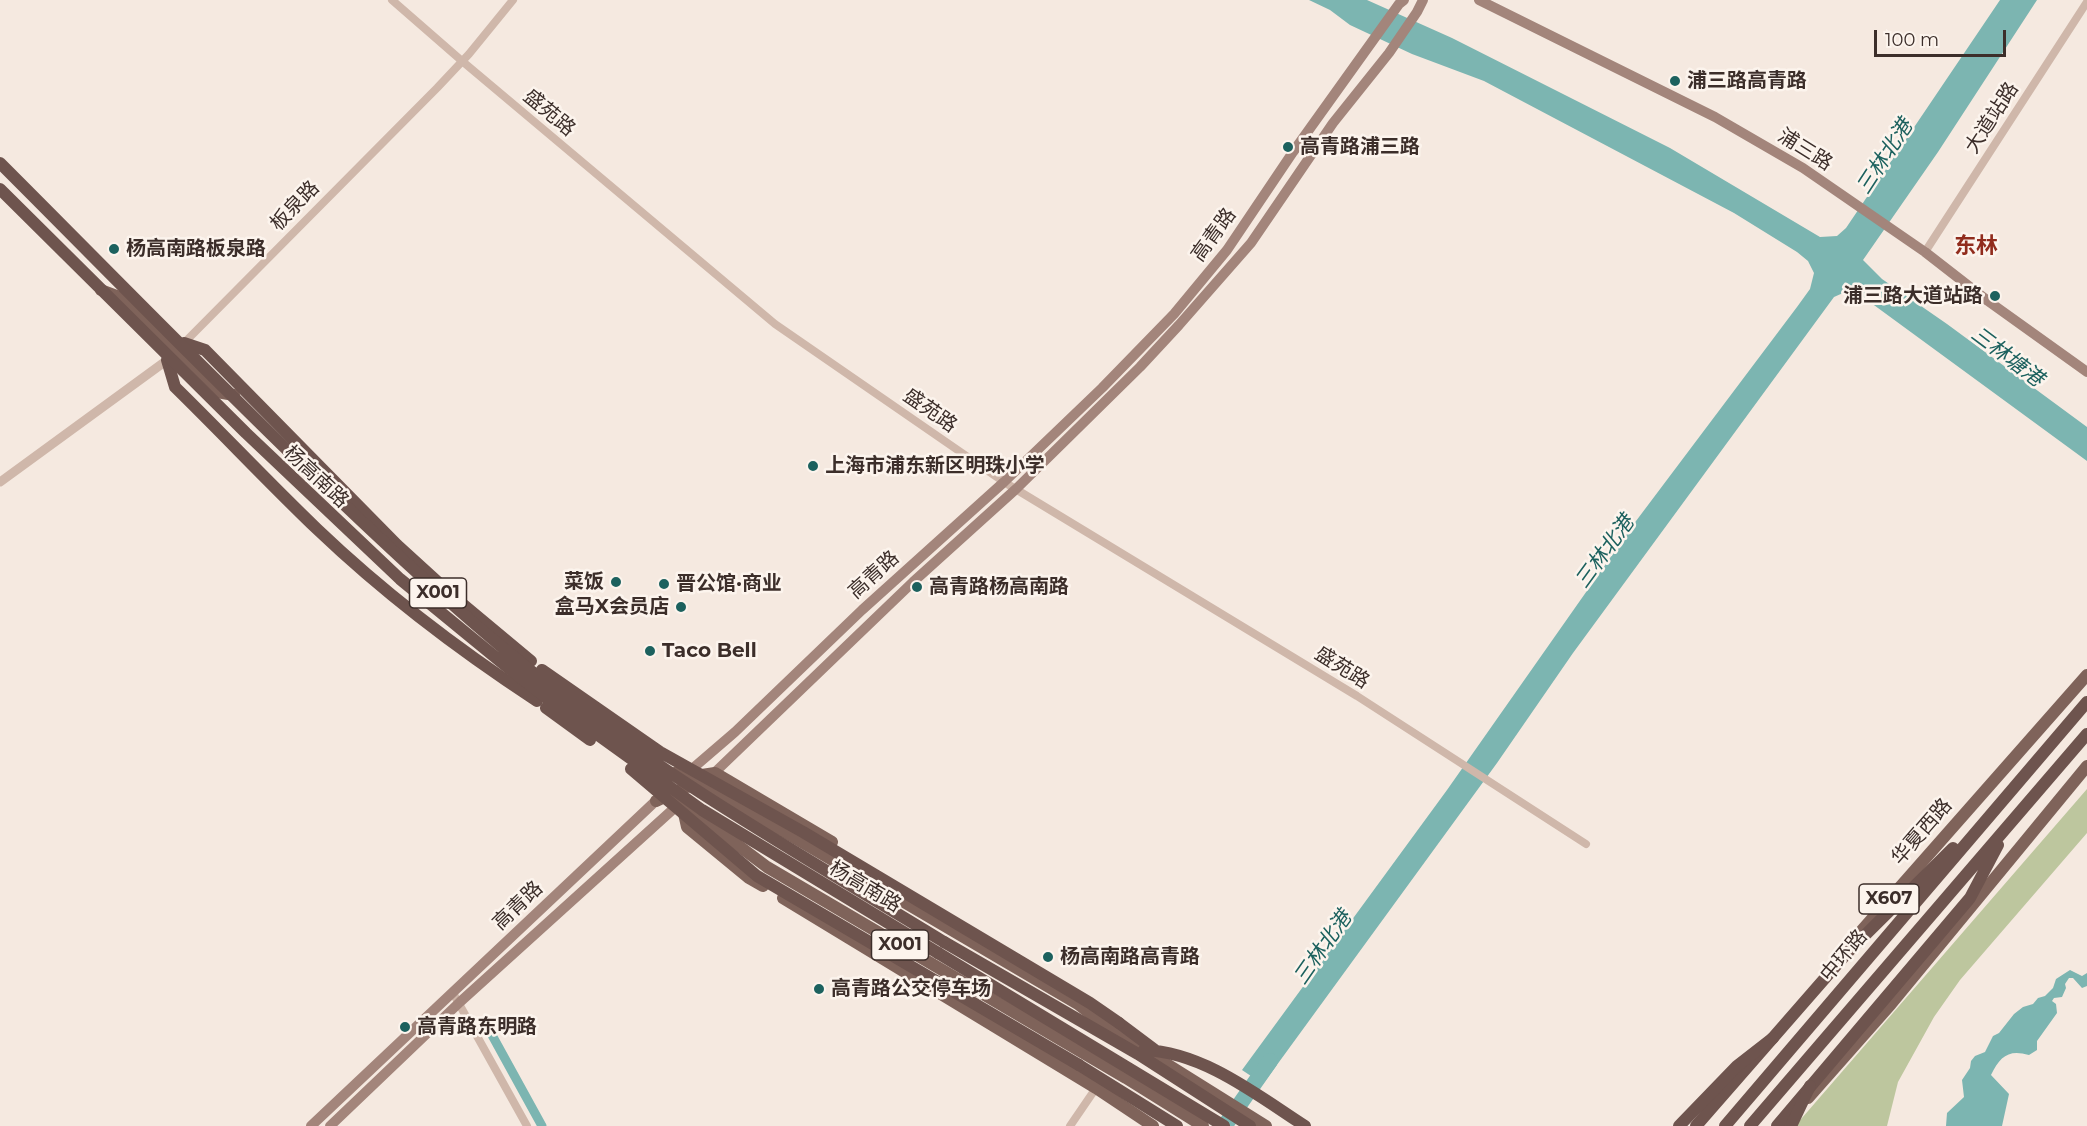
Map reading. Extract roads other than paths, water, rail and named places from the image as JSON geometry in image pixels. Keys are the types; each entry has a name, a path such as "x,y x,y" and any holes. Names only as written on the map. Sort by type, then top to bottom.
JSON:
{"highway":[{"name":"杨高南路","path":"0,162 253,417 409,568 553,689 713,801 941,947 1128,1074 1203,1122 1224,1126"},
{"name":"杨高南路","path":"0,189 246,433 400,579 534,689 702,810 941,947 1102,1033 1216,1100 1250,1123"},
{"path":"531,662 397,545 205,350 176,352 175,387 318,530 375,580 473,659 537,700"},
{"name":"杨高南路","path":"488,636 531,662 660,752 803,832 1090,1003 1119,1023 1150,1050"},
{"name":"杨高南路","path":"511,670 537,700 636,772 756,876 1141,1103"},
{"name":"中环路","path":"1725,1126 2087,702"},
{"name":"中环路","path":"1750,1126 2087,734"},
{"path":"1695,1126 1847,953 1927,871 1991,812"},
{"path":"1777,1126 1970,898 2008,826"},
{"path":"1679,1126 1737,1066 1773,1038"},
{"path":"1150,1050 1170,1052 1233,1080 1305,1126"},
{"path":"1791,1126 1810,1086"},
{"name":"X001","path":"1141,1103 1176,1126"}],"main road":[{"name":"高青路","path":"311,1126 715,773 913,582 1016,489 1140,366 1251,243 1333,123 1389,53 1423,0"},
{"name":"浦三路","path":"1479,0 1715,117 1803,168 1925,252 1988,301 2087,372"},
{"name":"高青路","path":"668,791 735,732 862,610 1004,482 1118,372 1174,314 1213,268 1401,2"},
{"name":"杨高南路","path":"0,156 176,352 396,579 489,658 668,791"},
{"name":"杨高南路","path":"0,194 95,288 234,395 410,565 474,621 681,778"},
{"name":"华夏西路","path":"1695,1126 1861,931 2087,675"},
{"name":"杨高南路","path":"583,729 767,867 1128,1074 1155,1096 1203,1122"},
{"path":"1784,1126 1891,1004 2087,766"},
{"name":"杨高南路","path":"715,773 1056,977 1102,1033"},
{"path":"681,778 715,773"},
{"path":"651,805 668,791 684,787 715,773"},
{"path":"647,777 657,791 651,805"},
{"name":"杨高南路","path":"703,784 1078,1004"},
{"path":"668,791 703,784"},
{"name":"X001","path":"681,802 687,827 749,878 1096,1088 1154,1126"},
{"name":"高青路","path":"330,1126 651,805"},
{"name":"杨高南路","path":"1089,1015 1150,1050 1216,1100"},
{"name":"杨高南路","path":"1128,1074 1141,1103"},
{"name":"杨高南路","path":"1127,1094 1154,1126"},
{"name":"杨高南路","path":"1250,1123 1266,1126"}],"street":[{"name":"盛苑路","path":"392,0 775,324 1004,482 1357,696 1586,844"},
{"name":"板泉路","path":"0,482 176,352 462,61 513,0"},
{"name":"大道站路","path":"1925,252 2087,2"},
{"path":"457,998 527,1126"},
{"path":"1071,1126 1096,1088"}],"water":[{"path":"1309,0 1367,0 1452,38 1670,148 1820,237 1837,236 1846,228 2000,0 2037,0 1938,152 1863,260 1882,279 2087,427 2087,461 1852,289 1834,297 1573,653 1497,763 1263,1084 1242,1070 1447,790 1636,521 1810,289 1814,273 1808,261 1797,252 1734,213 1484,81 1412,54 1350,25 1330,10"},
{"path":"2070,970 2082,976 2087,973 2087,986 2082,988 2073,978 2069,978 2062,997 2054,998 2052,1001 2056,1004 2057,1013 2037,1041 2037,1050 2029,1055 2016,1053 2006,1056 1998,1063 1991,1075 2009,1094 2002,1126 1946,1126 1947,1113 1964,1097 1962,1080 1970,1068 1971,1061 1975,1056 1985,1052 1993,1036 1999,1033 2014,1014 2045,996 2053,988 2056,979"}],"waterway":[{"path":"487,1026 542,1126"},
{"name":"三林北港","path":"1228,1121 1270,1061"}],"place":[{"name":"浦三路高青路","path":"1675,81"},
{"name":"高青路浦三路","path":"1288,147"},
{"name":"杨高南路板泉路","path":"114,249"},
{"name":"浦三路大道站路","path":"1995,296"},
{"name":"上海市浦东新区明珠小学","path":"813,466"},
{"name":"菜饭","path":"616,582"},
{"name":"晋公馆·商业","path":"664,584"},
{"name":"高青路杨高南路","path":"917,587"},
{"name":"盒马X会员店","path":"681,607"},
{"name":"Taco Bell","path":"650,651"},
{"name":"杨高南路高青路","path":"1048,957"},
{"name":"高青路公交停车场","path":"819,989"},
{"name":"高青路东明路","path":"405,1027"}],"district":[{"name":"东林","path":"1976,247"}],"water label":[{"name":"三林塘港","path":"2007,357"}]}
